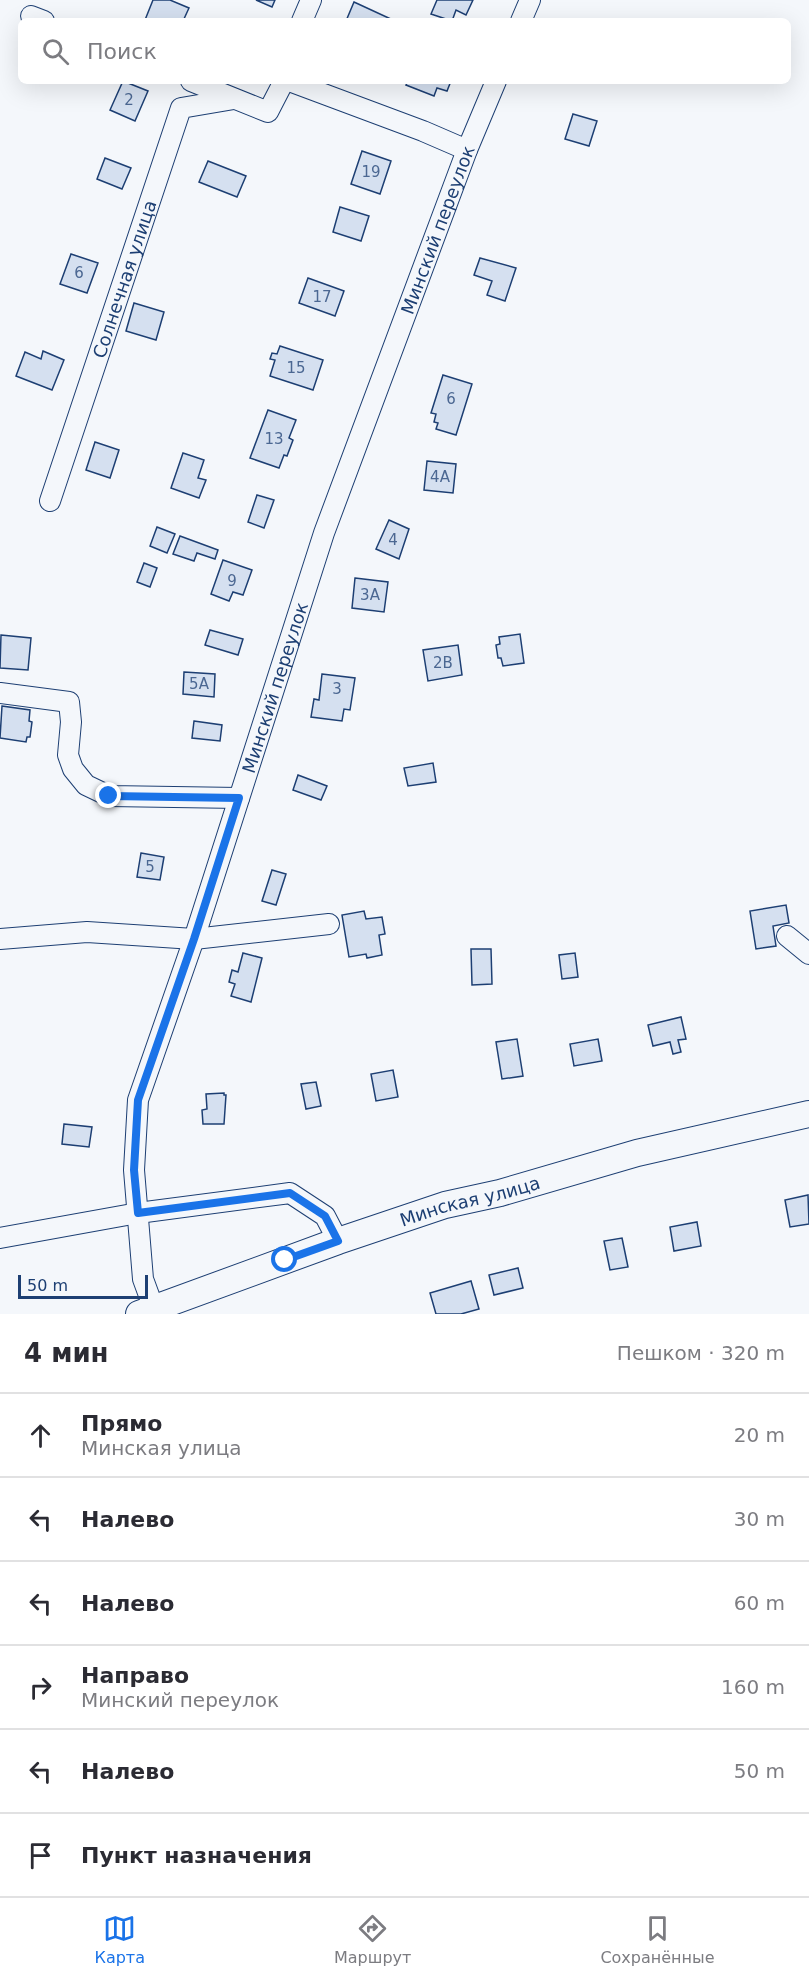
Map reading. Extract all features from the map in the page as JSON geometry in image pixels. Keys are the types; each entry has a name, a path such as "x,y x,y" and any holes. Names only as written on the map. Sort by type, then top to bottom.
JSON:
{"main road":[{"name":"Минская улица","path":"158,1310 338,1241 445,1205 500,1193 637,1153 809,1114"}],"street":[{"path":"303,18 311,0"},
{"path":"522,18 530,0"},
{"path":"198,84 268,112 285,84"},
{"path":"295,84 423,131 467,150"},
{"name":"Минский переулок","path":"158,1310 143,1279 134,1170 138,1100 194,939 324,532 467,150 495,84"},
{"name":"Солнечная улица","path":"50,501 181,108 234,99"},
{"path":"0,693 69,702 71,722 68,755 73,769 86,785 109,796 239,798"},
{"path":"0,939 87,932 194,939 328,924"},
{"path":"787,936 809,954"},
{"path":"0,1238 138,1213 290,1193 325,1216 338,1241"}],"building":[{"path":"153,0 170,0 189,8 184,18 146,18"},
{"path":"256,0 275,0 272,7"},
{"path":"437,0 473,0 466,15 456,10 453,18 431,14"},
{"path":"354,2 389,18 347,18"},
{"path":"122,84 130,84 148,91 135,121 110,110"},
{"path":"450,84 447,91 437,88 434,96 406,85"},
{"path":"573,114 597,121 589,146 565,139"},
{"path":"362,151 391,161 380,194 351,184"},
{"path":"105,158 131,168 122,189 97,179"},
{"path":"208,161 246,176 237,197 199,182"},
{"path":"340,207 369,216 361,241 333,232"},
{"path":"71,254 98,263 87,293 60,284"},
{"path":"480,258 516,268 505,301 487,295 492,281 474,275"},
{"path":"308,278 344,291 335,316 299,303"},
{"path":"134,303 164,312 156,340 126,331"},
{"path":"280,346 323,360 313,390 270,376 275,360 270,359 272,353 277,354"},
{"path":"43,351 64,360 52,390 16,376 25,352 41,359"},
{"path":"443,375 472,384 456,435 436,429 438,423 434,422 436,414 431,413"},
{"path":"268,410 296,420 289,438 293,440 279,468 250,458"},
{"path":"95,442 119,450 110,478 86,470"},
{"path":"183,453 204,460 198,478 206,480 199,498 171,488"},
{"path":"427,461 456,464 453,493 424,490"},
{"path":"257,495 274,500 264,528 248,522"},
{"path":"389,520 409,529 399,559 376,549"},
{"path":"157,527 175,534 167,553 150,546"},
{"path":"180,536 218,550 215,559 197,553 194,561 173,554"},
{"path":"223,560 252,570 243,595 233,592 229,601 211,594"},
{"path":"144,563 157,568 150,587 137,582"},
{"path":"355,578 388,582 384,612 352,608"},
{"path":"210,630 243,639 238,655 205,645"},
{"path":"520,634 524,663 503,666 501,658 498,658 496,645 500,644 499,637"},
{"path":"1,635 31,638 28,670 0,668"},
{"path":"458,645 462,675 428,681 423,650"},
{"path":"184,672 215,674 214,697 183,694"},
{"path":"322,674 355,678 350,710 344,709 342,721 311,717 314,699 319,700"},
{"path":"2,706 30,710 29,721 32,722 30,737 27,737 26,742 0,738"},
{"path":"194,721 222,725 220,741 192,738"},
{"path":"433,763 436,782 408,786 404,768"},
{"path":"298,775 327,786 321,800 293,790"},
{"path":"141,853 164,857 160,880 137,877"},
{"path":"272,870 286,874 276,905 262,901"},
{"path":"786,905 789,923 773,926 776,946 756,949 750,911"},
{"path":"364,911 366,919 382,917 385,934 379,935 382,955 367,958 366,954 349,957 342,915"},
{"path":"471,949 491,949 492,984 472,985"},
{"path":"243,953 262,958 251,1002 231,996 235,984 229,982 232,970 238,972"},
{"path":"575,953 578,977 562,979 559,955"},
{"path":"681,1017 686,1039 678,1040 681,1052 673,1054 670,1042 653,1046 648,1025"},
{"path":"517,1039 523,1076 502,1079 496,1042"},
{"path":"598,1039 602,1061 574,1066 570,1044"},
{"path":"393,1070 398,1097 376,1101 371,1074"},
{"path":"316,1082 321,1106 306,1109 301,1084"},
{"path":"224,1093 226,1095 224,1124 203,1124 202,1110 207,1109 206,1094"},
{"path":"64,1124 92,1127 89,1147 62,1144"},
{"path":"808,1195 809,1224 790,1227 785,1200"},
{"path":"697,1222 701,1246 674,1251 670,1227"},
{"path":"622,1238 628,1267 610,1270 604,1241"},
{"path":"518,1268 523,1288 494,1295 489,1275"},
{"path":"471,1281 479,1309 461,1314 436,1314 430,1293"}],"route":[{"path":"109,796 239,798 194,939 138,1100 134,1170 138,1213 290,1193 325,1216 338,1241 285,1260"}]}
